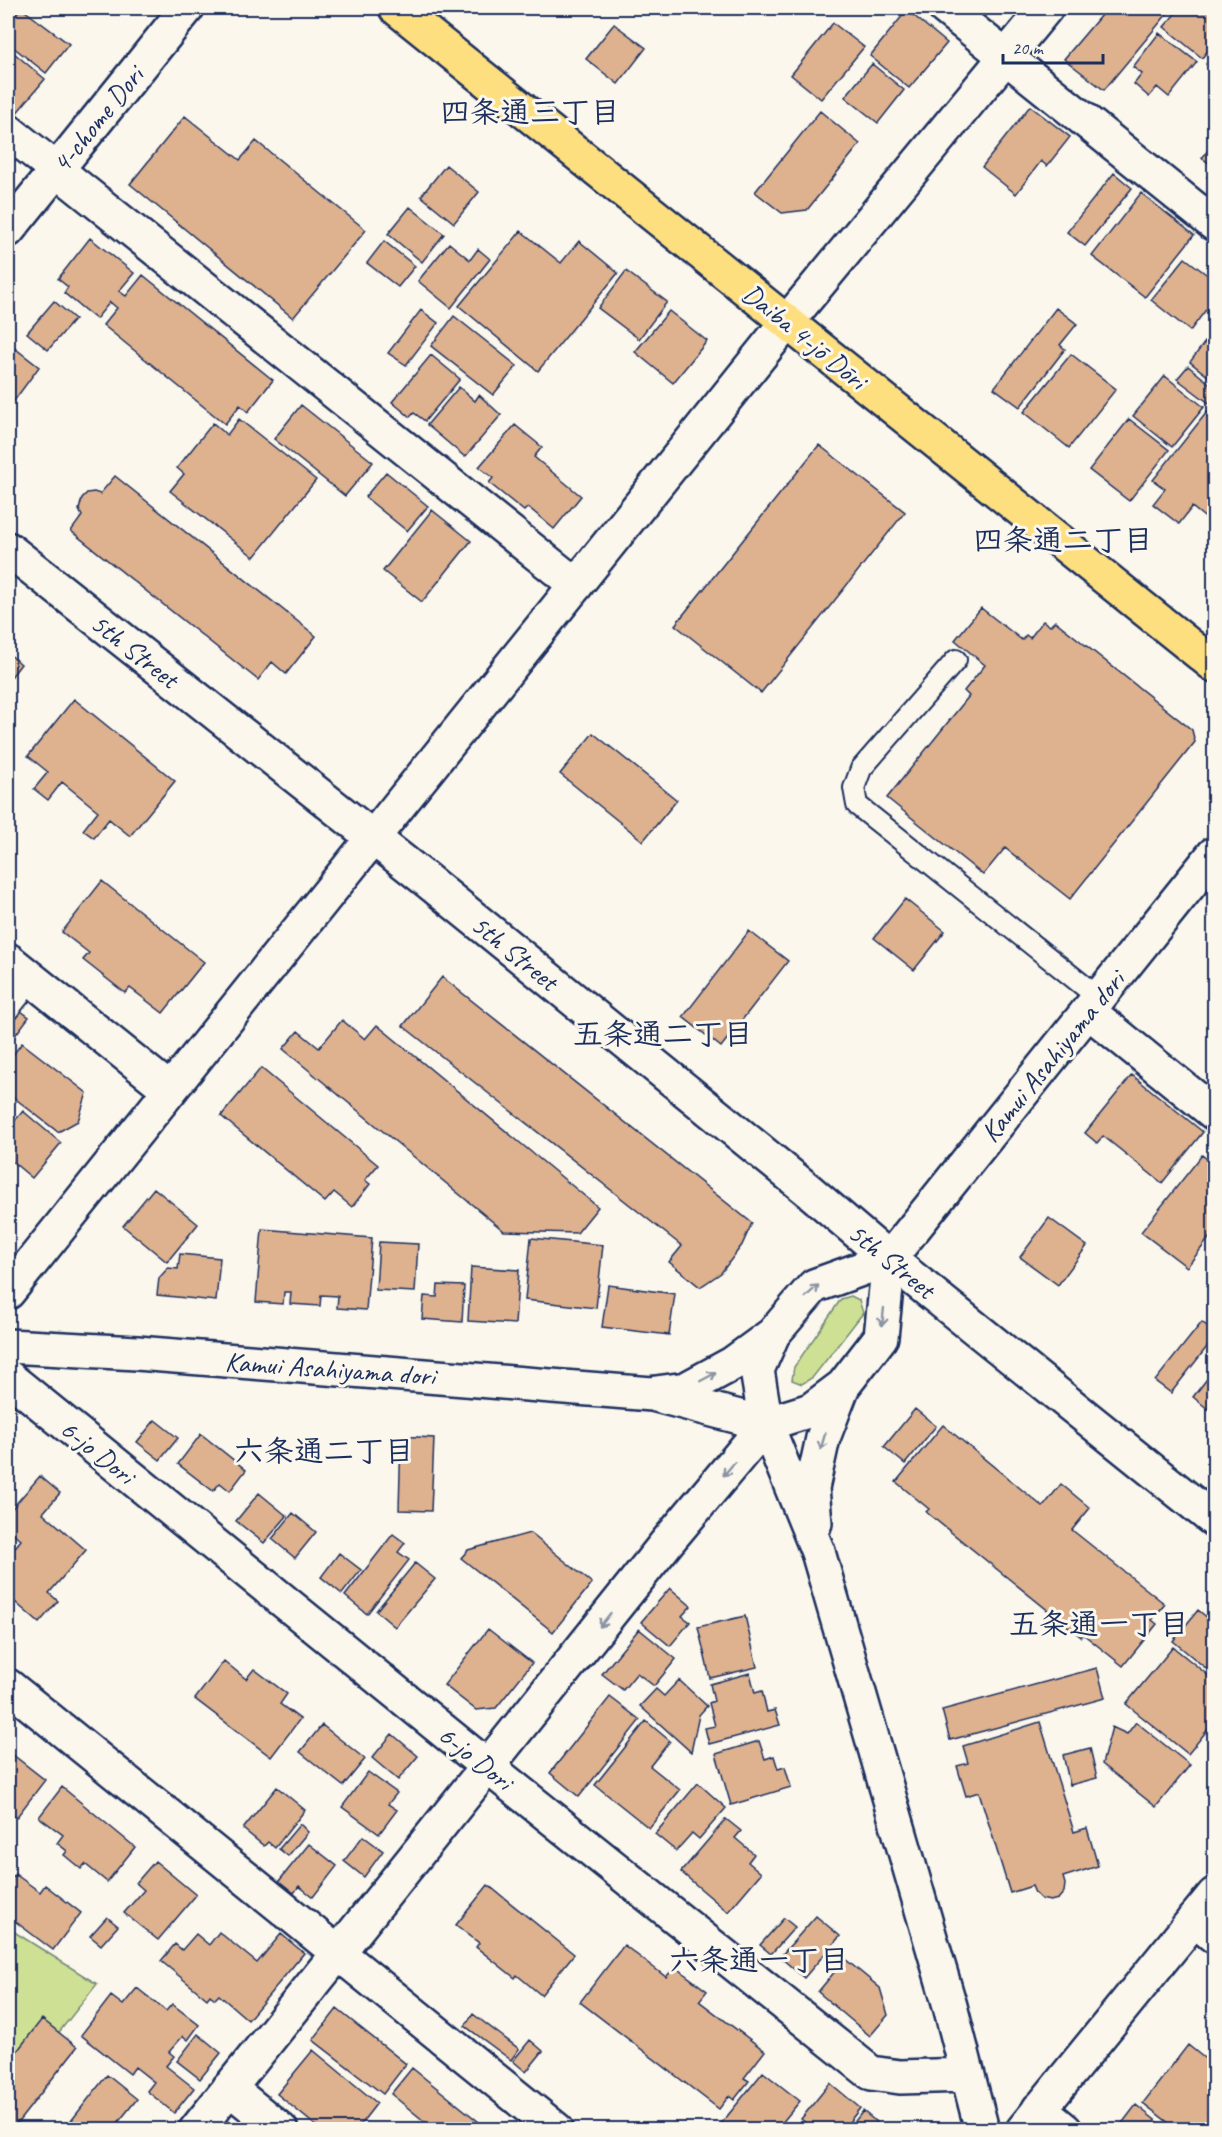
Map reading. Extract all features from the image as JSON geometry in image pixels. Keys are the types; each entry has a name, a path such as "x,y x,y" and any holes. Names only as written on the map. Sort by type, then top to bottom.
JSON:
{"highway":[{"name":"Daiba 4-jō Dōri","path":"396,8 1215,665"}],"street":[{"name":"4-chome Dori","path":"8,230 187,8"},
{"path":"945,8 1215,224"},
{"path":"8,1292 787,322 1046,8"},
{"path":"8,131 576,585"},
{"name":"5th Street","path":"8,549 373,838 798,1181 889,1259 1215,1520"},
{"name":"Kamui Asahiyama dori","path":"652,1394 686,1389 732,1364 773,1334 814,1286 889,1259 1215,854"},
{"path":"20,970 170,1090"},
{"path":"1093,1005 1215,1113"},
{"path":"196,2130 668,1541 766,1424 811,1410 843,1386 881,1337 889,1259"},
{"name":"Kamui Asahiyama dori","path":"773,1334 757,1370 766,1424 818,1552"},
{"name":"Kamui Asahiyama dori","path":"8,1346 137,1353 652,1394 766,1424"},
{"name":"6-jo Dori","path":"8,1377 488,1767 871,2073 900,2077 967,2075"},
{"path":"843,1386 823,1438 812,1488 818,1552 950,2006 982,2130"},
{"path":"8,1686 557,2130"},
{"path":"1065,2130 1031,2119 1204,1927 1215,1895"},
{"path":"229,2088 281,2130"}],"lane":[{"path":"956,660 861,769 854,788 857,805 1093,1005"},
{"path":"8,1010 20,970"}],"green space":[{"path":"851,1296 859,1300 863,1313 813,1377 802,1384 792,1380 794,1367 841,1299"},
{"path":"8,1928 97,1984 8,2097"}],"building":[{"path":"21,8 69,44 46,73 8,43 8,24"},
{"path":"1107,8 1172,8 1104,90 1064,59"},
{"path":"1180,8 1214,8 1214,43 1202,58 1164,27"},
{"path":"907,10 947,43 909,88 870,56"},
{"path":"833,23 864,47 821,99 791,75"},
{"path":"614,24 646,48 618,84 586,59"},
{"path":"1159,33 1197,62 1169,97 1157,87 1149,97 1134,84 1142,74 1133,67"},
{"path":"8,48 45,79 15,115 8,109"},
{"path":"1214,53 1214,70 1206,64"},
{"path":"872,64 904,90 878,123 845,97"},
{"path":"1030,106 1070,137 1047,166 1041,161 1016,194 982,167"},
{"path":"820,111 860,144 807,210 782,213 755,192"},
{"path":"185,116 240,160 256,141 366,230 293,318 130,184"},
{"path":"1214,142 1214,167 1202,158"},
{"path":"446,165 479,192 454,223 421,196"},
{"path":"1214,167 1214,183 1207,177"},
{"path":"1114,173 1132,188 1085,246 1067,232"},
{"path":"1141,193 1194,235 1145,297 1092,256"},
{"path":"410,207 444,234 422,262 388,234"},
{"path":"521,231 561,263 579,241 618,273 538,371 459,306"},
{"path":"90,238 134,273 119,291 126,296 143,275 273,380 248,412 240,405 225,424 103,325 117,308 110,302 96,319 64,293 68,287 58,279"},
{"path":"384,241 415,266 398,287 367,263"},
{"path":"449,243 470,260 478,249 490,259 451,308 418,281"},
{"path":"1185,258 1214,280 1214,299 1190,331 1151,300"},
{"path":"626,271 667,302 639,339 598,308"},
{"path":"54,301 75,319 48,350 27,333"},
{"path":"1056,308 1077,324 1060,345 1065,349 1020,407 994,388"},
{"path":"421,310 438,323 406,365 388,353"},
{"path":"669,311 707,341 673,383 635,352"},
{"path":"454,316 517,366 493,395 431,346"},
{"path":"1214,330 1214,381 1190,362"},
{"path":"12,346 39,367 8,409 8,351"},
{"path":"1071,354 1116,389 1069,448 1024,412"},
{"path":"431,355 460,379 425,421 414,413 410,417 392,402"},
{"path":"1188,366 1214,387 1214,396 1209,403 1177,379"},
{"path":"1165,376 1204,407 1172,447 1133,416"},
{"path":"459,387 475,401 479,395 501,415 465,457 427,425"},
{"path":"301,405 373,462 345,496 274,439"},
{"path":"1207,412 1214,417 1214,525 1192,507 1179,524 1153,504 1165,489 1153,480"},
{"path":"239,419 316,480 254,557 170,491 184,474 177,468 213,423 227,435"},
{"path":"1129,419 1169,450 1129,501 1089,470"},
{"path":"515,425 542,447 534,457 581,496 554,529 528,507 524,511 489,483 493,478 479,467"},
{"path":"819,445 905,512 761,693 675,625"},
{"path":"386,472 428,506 407,531 365,497"},
{"path":"115,476 316,636 286,674 272,662 258,680 71,531 82,516 79,510 82,498 87,493 100,494"},
{"path":"432,510 471,541 422,602 383,571"},
{"path":"981,608 1022,640 1026,635 1030,638 1043,621 1050,626 1055,621 1192,730 1195,742 1070,899 1005,848 983,875 887,798 969,696 964,691 985,665 955,640"},
{"path":"8,653 21,664 8,681"},
{"path":"74,699 175,781 130,836 109,819 94,838 83,830 98,811 62,782 48,800 34,789 48,772 28,756"},
{"path":"593,733 677,800 643,841 560,774"},
{"path":"102,881 204,962 163,1013 130,988 125,993 83,960 89,953 62,932"},
{"path":"905,899 945,931 914,970 874,938"},
{"path":"749,931 788,961 721,1047 683,1017"},
{"path":"442,977 752,1223 742,1245 721,1273 700,1287 669,1262 682,1246 403,1026"},
{"path":"18,1009 29,1017 8,1045 8,1022"},
{"path":"342,1020 365,1039 377,1025 598,1207 577,1233 504,1231 283,1049 298,1031 319,1048"},
{"path":"22,1043 87,1093 78,1121 58,1132 8,1093 8,1061"},
{"path":"261,1068 378,1165 365,1180 370,1184 352,1207 334,1192 325,1202 221,1116"},
{"path":"1132,1075 1203,1132 1162,1183 1103,1136 1097,1143 1085,1133"},
{"path":"23,1111 61,1143 32,1178 8,1158 8,1129"},
{"path":"1202,1155 1214,1165 1214,1235 1213,1233 1187,1267 1141,1232"},
{"path":"154,1188 198,1224 167,1262 123,1226"},
{"path":"1049,1218 1087,1246 1058,1285 1020,1257"},
{"path":"262,1229 372,1238 366,1310 337,1308 338,1296 321,1295 320,1306 290,1304 291,1292 284,1292 283,1304 256,1302"},
{"path":"531,1238 603,1245 596,1308 525,1300"},
{"path":"379,1242 418,1244 415,1292 376,1290"},
{"path":"180,1254 220,1258 216,1301 157,1295 159,1278 168,1268 178,1269"},
{"path":"471,1267 519,1270 515,1324 468,1321"},
{"path":"438,1285 464,1286 462,1322 422,1319 424,1296 437,1297"},
{"path":"608,1285 675,1294 669,1335 602,1327"},
{"path":"1202,1322 1214,1332 1214,1338 1171,1393 1155,1381"},
{"path":"1214,1370 1214,1414 1193,1397"},
{"path":"915,1409 936,1426 905,1464 884,1447"},
{"path":"155,1420 178,1438 160,1460 137,1442"},
{"path":"943,1425 1043,1507 1061,1484 1090,1508 1072,1530 1165,1604 1152,1620 1157,1624 1123,1666 1083,1634 1081,1637 926,1512 929,1509 896,1482"},
{"path":"201,1434 246,1470 230,1491 220,1483 213,1491 178,1464"},
{"path":"401,1436 434,1438 431,1511 399,1510"},
{"path":"40,1476 60,1493 43,1513 86,1550 49,1593 58,1601 39,1623 15,1602 8,1611 8,1556 21,1540 8,1528 8,1513"},
{"path":"259,1493 287,1516 264,1543 236,1521"},
{"path":"293,1513 316,1532 295,1558 272,1539"},
{"path":"530,1533 592,1583 553,1632 461,1558 468,1550"},
{"path":"393,1534 405,1543 398,1552 409,1560 367,1614 345,1596"},
{"path":"339,1553 361,1570 342,1594 321,1577"},
{"path":"415,1563 435,1579 395,1627 376,1611"},
{"path":"670,1588 691,1606 682,1616 690,1622 670,1646 641,1622"},
{"path":"1198,1610 1214,1623 1214,1675 1173,1641"},
{"path":"745,1616 757,1667 710,1678 698,1627"},
{"path":"488,1629 532,1663 496,1708 476,1710 444,1685"},
{"path":"639,1629 676,1659 654,1686 637,1673 623,1690 602,1674"},
{"path":"1173,1647 1214,1680 1214,1722 1188,1754 1126,1704"},
{"path":"224,1661 246,1679 254,1669 287,1694 280,1704 300,1719 271,1757 195,1699"},
{"path":"1097,1668 1105,1698 950,1740 942,1710"},
{"path":"750,1673 755,1693 762,1691 767,1712 775,1710 780,1725 709,1744 705,1728 715,1726 709,1703 714,1701 710,1684"},
{"path":"679,1680 707,1706 699,1715 691,1752 640,1706 656,1689 664,1696"},
{"path":"610,1697 640,1720 579,1797 550,1773"},
{"path":"646,1721 670,1741 650,1766 680,1790 649,1828 595,1785"},
{"path":"1040,1722 1074,1832 1087,1828 1098,1866 1063,1877 1064,1892 1058,1899 1050,1901 1041,1899 1032,1886 1010,1893 979,1792 966,1796 957,1766 968,1763 963,1746"},
{"path":"1136,1722 1190,1765 1156,1807 1102,1764 1112,1727 1127,1734"},
{"path":"322,1725 365,1759 343,1786 300,1752"},
{"path":"392,1734 418,1756 398,1780 372,1758"},
{"path":"759,1741 765,1759 774,1756 778,1769 785,1767 791,1787 731,1805 716,1754"},
{"path":"1090,1748 1097,1778 1070,1785 1063,1755"},
{"path":"8,1751 45,1780 16,1818 8,1811"},
{"path":"368,1772 397,1793 388,1804 397,1810 379,1834 342,1807"},
{"path":"698,1783 726,1808 699,1839 692,1833 676,1851 655,1834"},
{"path":"62,1787 135,1847 107,1882 85,1864 81,1869 64,1855 67,1851 57,1843 63,1835 39,1817"},
{"path":"277,1787 305,1810 275,1848 268,1842 264,1846 243,1829"},
{"path":"726,1819 741,1831 735,1838 754,1854 748,1862 761,1873 728,1912 681,1872"},
{"path":"300,1824 308,1832 288,1856 279,1849"},
{"path":"363,1836 383,1851 364,1877 344,1861"},
{"path":"309,1844 337,1866 313,1897 299,1886 294,1893 279,1881"},
{"path":"155,1861 196,1895 158,1940 124,1913 144,1890 136,1883"},
{"path":"15,1874 40,1892 45,1885 81,1913 53,1950 8,1916 8,1884"},
{"path":"488,1885 574,1954 541,1995 517,1975 515,1978 476,1947 479,1943 456,1925"},
{"path":"816,1916 840,1936 804,1978 780,1957"},
{"path":"107,1917 118,1926 101,1945 90,1936"},
{"path":"784,1918 795,1927 771,1954 760,1945"},
{"path":"219,1932 257,1963 281,1934 304,1953 248,2020 219,1995 215,1999 210,1995 207,1999 161,1961 175,1944 182,1950 196,1934 209,1945"},
{"path":"624,1945 666,1977 675,1967 707,1991 699,2001 765,2051 744,2078 749,2081 734,2100 729,2096 719,2109 580,2002"},
{"path":"845,1959 880,1988 888,2015 870,2036 818,1992"},
{"path":"137,1988 166,2011 172,2004 199,2025 188,2040 183,2036 169,2052 174,2056 166,2066 194,2088 174,2113 147,2091 154,2082 135,2067 130,2074 81,2035 111,1996 123,2005"},
{"path":"337,2009 406,2064 383,2094 313,2040"},
{"path":"473,2014 519,2049 511,2060 465,2026"},
{"path":"42,2019 77,2047 12,2130 8,2130 8,2063"},
{"path":"198,2034 221,2053 200,2079 177,2061"},
{"path":"530,2040 543,2051 526,2072 513,2061"},
{"path":"1188,2045 1214,2066 1214,2104 1207,2113 1214,2119 1214,2122 1208,2130 1178,2130 1143,2103"},
{"path":"313,2050 377,2103 356,2130 321,2130 277,2094"},
{"path":"412,2068 489,2130 435,2130 391,2094"},
{"path":"763,2072 800,2101 776,2130 726,2130 720,2125"},
{"path":"107,2075 137,2099 112,2130 64,2130"},
{"path":"830,2083 860,2108 843,2130 814,2130 801,2119"},
{"path":"1136,2105 1168,2130 1117,2130"},
{"path":"863,2111 886,2130 848,2130"}],"district":[{"name":"四条通三丁目","path":"530,112"},
{"name":"四条通二丁目","path":"1063,540"},
{"name":"五条通二丁目","path":"663,1034"},
{"name":"六条通二丁目","path":"324,1451"},
{"name":"五条通一丁目","path":"1099,1624"},
{"name":"六条通一丁目","path":"759,1960"}]}
